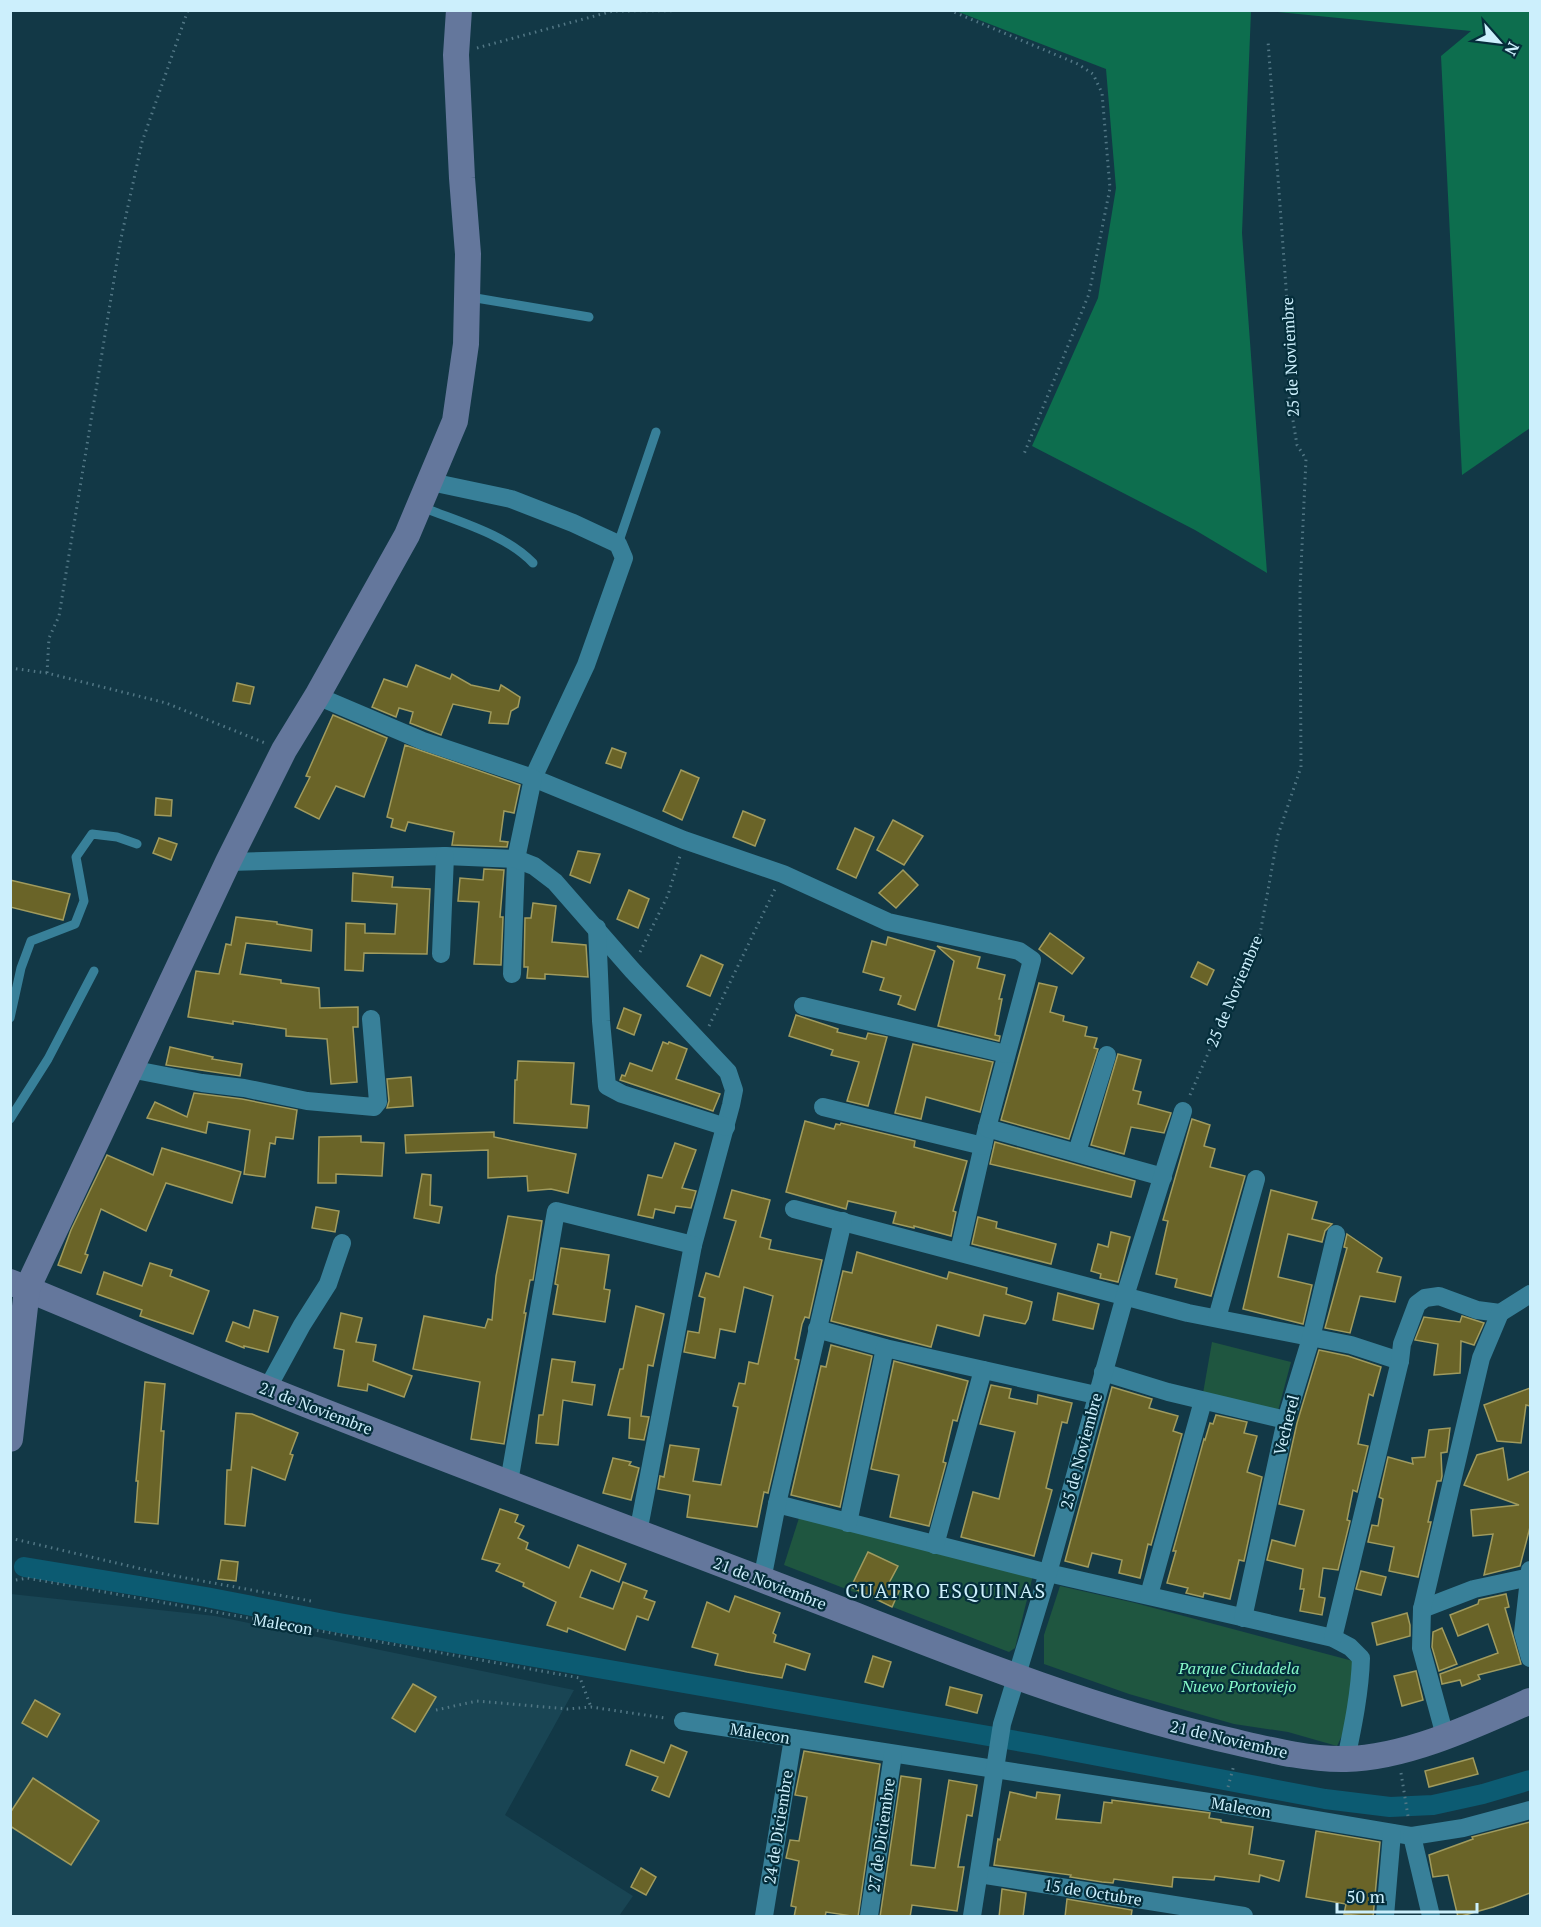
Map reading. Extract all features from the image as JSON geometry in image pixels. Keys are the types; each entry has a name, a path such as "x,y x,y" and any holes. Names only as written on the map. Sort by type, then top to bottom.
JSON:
{"street":[{"path":"10,1439 19,1285 130,1069 284,750 317,696 407,535 455,422 466,344 468,254 456,55 459,10"},
{"path":"431,482 511,499 618,544 624,558 586,665 533,778 516,859 512,974"},
{"path":"317,696 423,741 533,778 684,840 783,874 888,922 1020,951 1032,960 1006,1054 958,1251"},
{"path":"228,862 444,855 516,859 534,866 555,882 632,970 728,1072 734,1090 693,1245 638,1533"},
{"path":"441,954 444,855"},
{"path":"597,928 601,1021 607,1086 622,1094 726,1126"},
{"path":"803,1006 1006,1054"},
{"path":"130,1069 307,1101 374,1107 378,1102 371,1019"},
{"path":"1077,1152 1107,1055"},
{"path":"823,1107 1077,1152 1163,1177"},
{"name":"25 de Noviembre","path":"972,1917 1002,1724 1048,1573 1125,1296 1183,1111"},
{"path":"1217,1318 1256,1179"},
{"path":"794,1209 1188,1313 1351,1345 1400,1361"},
{"path":"509,1482 556,1210 693,1245"},
{"path":"762,1580 777,1504 843,1221"},
{"name":"Vecherel","path":"1243,1618 1286,1420 1311,1338 1336,1234"},
{"path":"267,1389 302,1324 328,1284 342,1243"},
{"name":"21 de Noviembre","path":"19,1285 267,1389 1016,1678 1176,1728 1279,1752 1315,1758 1346,1759 1397,1751 1445,1736 1530,1701"},
{"path":"1445,1736 1421,1648 1422,1609 1478,1368 1500,1313 1530,1294"},
{"path":"1333,1638 1400,1361 1402,1344 1417,1304 1425,1298 1439,1296 1477,1310 1500,1313"},
{"path":"817,1329 885,1348 1096,1395"},
{"path":"848,1523 885,1348"},
{"path":"935,1545 983,1370"},
{"path":"1103,1372 1203,1401 1286,1420"},
{"path":"1149,1595 1203,1401"},
{"path":"777,1504 1048,1573 1333,1638 1350,1647 1361,1658 1358,1696 1346,1759"},
{"path":"1422,1609 1474,1589 1530,1575 1523,1634 1530,1658"},
{"name":"Malecon","path":"683,1721 893,1754 995,1762 1412,1836 1463,1828 1530,1810"},
{"name":"24 de Diciembre","path":"764,1917 793,1738"},
{"name":"27 de Diciembre","path":"869,1917 893,1754"},
{"path":"1385,1917 1392,1833"},
{"path":"1412,1836 1431,1917"},
{"name":"15 de Octubre","path":"979,1875 1244,1917"}],"lane":[{"path":"467,297 589,317"},
{"path":"618,544 656,432"},
{"path":"420,506 486,532 524,554 533,563"},
{"path":"10,1018 21,968 31,941 75,924 84,902 76,857 92,834 117,837 137,844"},
{"path":"10,1119 48,1059 94,971"}],"path":[{"path":"47,673 49,638 59,616 123,232 142,142 188,10"},
{"path":"456,55 495,42 613,11 780,10"},
{"path":"949,10 1078,64 1093,74 1102,93 1110,188 1089,294 1023,454"},
{"name":"25 de Noviembre","path":"1183,1111 1260,934 1278,835 1301,767 1300,590 1306,459 1297,445 1289,396 1287,301 1268,40"},
{"path":"10,668 47,673 166,703 284,750"},
{"path":"632,970 668,895 684,840"},
{"path":"701,1043 783,874"},
{"path":"10,1538 159,1573 311,1601"},
{"name":"Malecon","path":"10,1581 27,1578 580,1678 591,1707"},
{"path":"436,1710 477,1701 568,1709 591,1707 683,1721"},
{"path":"1228,1788 1234,1763"},
{"path":"1405,1789 1408,1813"}],"shaded area":[{"path":"11,1594 215,1616 574,1690 505,1815 633,1896 619,1916 11,1916"}],"green space":[{"path":"956,11 1251,11 1242,233 1267,573 1195,530 1032,446 1098,298 1116,188 1106,69"},
{"path":"1267,11 1530,11 1530,428 1462,475 1441,56 1471,31"},
{"path":"1212,1342 1291,1362 1278,1411 1202,1399"},
{"path":"799,1518 1035,1567 1015,1648 1009,1652 784,1565"},
{"name":"Parque Ciudadela Nuevo Portoviejo","path":"1060,1586 1135,1603 1353,1661 1349,1721 1337,1746 1288,1732 1234,1724 1129,1694 1044,1664 1044,1635"}],"building":[{"path":"416,665 450,679 452,674 471,685 499,691 501,685 520,697 518,707 511,711 508,724 489,723 491,712 453,704 441,735 410,723 413,712 399,708 396,717 372,707 384,679 407,687"},
{"path":"237,683 254,687 250,704 233,701"},
{"path":"333,715 387,738 364,797 336,786 319,819 295,807 310,777 306,776"},
{"path":"405,745 520,785 514,813 504,811 500,841 508,842 507,847 452,845 454,832 408,822 405,831 391,827 393,819 387,817"},
{"path":"612,748 626,753 621,768 606,763"},
{"path":"681,770 699,778 682,820 663,811"},
{"path":"156,798 172,800 171,816 155,815"},
{"path":"743,811 765,820 755,846 733,837"},
{"path":"893,820 923,836 904,865 877,850"},
{"path":"855,828 874,837 856,878 837,869"},
{"path":"159,838 177,844 171,860 153,853"},
{"path":"578,851 600,854 590,883 570,875"},
{"path":"484,869 504,870 500,917 503,917 501,965 474,964 479,902 458,901 460,878 483,880"},
{"path":"903,870 918,885 896,908 879,893"},
{"path":"353,873 393,877 392,887 430,889 427,954 364,953 363,971 345,970 346,923 365,924 365,933 395,934 397,904 352,901"},
{"path":"10,880 70,894 63,920 10,907"},
{"path":"629,890 649,899 638,928 617,919"},
{"path":"533,903 556,906 552,942 586,945 588,977 545,974 545,979 527,978 528,967 524,967 525,918 531,918"},
{"path":"236,917 277,922 277,924 312,930 311,951 246,943 240,974 319,988 320,1008 358,1007 358,1027 353,1027 357,1082 331,1084 327,1039 286,1036 286,1029 188,1017 196,971 219,974 226,944 231,945"},
{"path":"1050,933 1084,958 1072,974 1039,949"},
{"path":"888,937 935,951 915,1010 898,1004 901,996 880,990 884,978 863,972 872,941 886,945"},
{"path":"937,946 980,957 977,968 1005,975 999,999 1002,999 995,1035 1000,1036 999,1041 938,1026 954,961"},
{"path":"701,955 723,965 710,996 687,986"},
{"path":"1198,962 1214,970 1207,985 1191,977"},
{"path":"1039,983 1057,987 1050,1012 1064,1016 1063,1021 1087,1027 1085,1036 1097,1038 1094,1048 1098,1049 1069,1139 1001,1120"},
{"path":"624,1008 641,1015 634,1035 617,1028"},
{"path":"796,1015 838,1029 837,1032 866,1039 868,1033 887,1037 868,1106 847,1101 859,1062 831,1055 833,1050 789,1036"},
{"path":"663,1042 687,1049 676,1079 720,1094 713,1111 620,1080 622,1075 625,1076 630,1063 652,1071"},
{"path":"913,1044 993,1062 980,1112 926,1097 921,1119 895,1113"},
{"path":"170,1047 213,1057 212,1059 242,1064 240,1076 166,1065"},
{"path":"1118,1054 1141,1060 1133,1090 1141,1092 1138,1104 1171,1113 1164,1133 1131,1127 1124,1154 1091,1145"},
{"path":"518,1061 574,1063 571,1104 589,1106 587,1128 514,1123"},
{"path":"411,1077 413,1106 387,1108 389,1101 387,1079"},
{"path":"194,1093 242,1099 297,1110 293,1139 276,1137 275,1144 270,1143 265,1177 244,1174 250,1130 208,1122 206,1133 147,1118 155,1102 187,1117"},
{"path":"1192,1119 1210,1125 1204,1146 1215,1149 1210,1167 1245,1176 1211,1296 1175,1287 1177,1279 1156,1274 1168,1221 1163,1220"},
{"path":"805,1121 834,1129 836,1124 841,1123 915,1141 914,1147 967,1161 953,1211 956,1212 951,1236 893,1223 896,1212 848,1201 846,1209 786,1192"},
{"path":"494,1132 494,1137 576,1154 568,1193 551,1189 528,1191 527,1176 488,1178 488,1150 406,1153 405,1135"},
{"path":"361,1136 361,1142 384,1143 382,1176 336,1174 336,1183 318,1183 319,1137"},
{"path":"995,1142 1135,1181 1131,1197 990,1164"},
{"path":"675,1143 696,1150 682,1188 696,1191 691,1208 676,1206 674,1213 655,1209 653,1218 638,1215 648,1175 662,1178"},
{"path":"162,1148 241,1172 232,1203 166,1183 146,1231 101,1209 85,1254 88,1255 81,1273 58,1265 71,1230 107,1155 153,1175"},
{"path":"422,1174 431,1175 430,1205 442,1207 439,1223 414,1218"},
{"path":"732,1190 770,1200 760,1237 771,1240 769,1249 822,1260 809,1318 805,1317 802,1324 795,1359 799,1360 768,1493 764,1492 757,1527 687,1517 690,1495 658,1489 660,1476 664,1477 670,1445 699,1449 693,1481 721,1485 738,1407 733,1406 739,1383 745,1384 749,1362 758,1364 773,1296 744,1287 735,1332 720,1329 715,1358 684,1352 688,1331 699,1333 705,1298 699,1296 706,1273 719,1277 736,1221 724,1218"},
{"path":"1271,1190 1317,1202 1312,1219 1332,1224 1325,1231 1322,1242 1288,1234 1278,1277 1312,1285 1303,1324 1243,1309"},
{"path":"316,1207 339,1211 335,1232 312,1228"},
{"path":"508,1216 542,1221 533,1280 530,1280 524,1313 526,1313 504,1444 471,1439 480,1382 413,1369 424,1316 485,1328 488,1319 492,1320 496,1276"},
{"path":"978,1217 997,1222 996,1228 1056,1244 1051,1264 972,1244"},
{"path":"1111,1232 1130,1237 1118,1282 1100,1278 1101,1274 1091,1271 1098,1244 1108,1247"},
{"path":"1347,1234 1382,1258 1377,1272 1401,1277 1395,1302 1360,1296 1350,1333 1325,1328 1347,1248 1344,1247"},
{"path":"561,1248 609,1255 604,1289 610,1290 605,1322 553,1314"},
{"path":"857,1252 947,1279 949,1272 1007,1288 1006,1294 1032,1302 1028,1319 1025,1324 984,1315 979,1336 937,1325 931,1347 831,1321 843,1271 852,1273"},
{"path":"150,1263 172,1270 170,1276 209,1291 193,1334 140,1316 142,1310 97,1294 104,1272 142,1286"},
{"path":"1058,1293 1099,1304 1093,1329 1053,1320"},
{"path":"636,1306 664,1314 653,1366 648,1365 641,1416 649,1417 644,1440 629,1438 630,1418 608,1415 620,1369 623,1369"},
{"path":"254,1310 278,1317 268,1352 244,1346 244,1348 226,1341 233,1322 249,1328"},
{"path":"341,1313 362,1318 356,1342 376,1345 373,1361 412,1376 404,1397 368,1384 367,1391 338,1386 344,1350 334,1348"},
{"path":"1462,1316 1484,1323 1474,1345 1461,1341 1460,1373 1434,1375 1438,1344 1415,1340 1424,1317 1460,1322"},
{"path":"831,1345 872,1356 840,1507 791,1495 821,1366 826,1367"},
{"path":"1319,1350 1348,1356 1381,1367 1373,1396 1369,1394 1358,1444 1368,1446 1357,1492 1353,1490 1347,1520 1350,1521 1338,1570 1323,1568 1319,1597 1325,1598 1322,1615 1300,1611 1304,1589 1300,1589 1303,1569 1267,1560 1272,1540 1295,1546 1304,1510 1279,1504 1297,1423"},
{"path":"552,1359 575,1362 572,1382 595,1385 592,1405 563,1400 558,1445 536,1443 539,1415 543,1415"},
{"path":"894,1361 968,1381 957,1421 953,1420 943,1462 946,1463 929,1526 890,1517 899,1475 871,1469"},
{"path":"145,1382 165,1384 158,1524 135,1522 138,1481 136,1481"},
{"path":"991,1385 1011,1389 1009,1398 1037,1404 1038,1395 1072,1403 1067,1423 1062,1422 1046,1488 1052,1490 1034,1556 961,1537 973,1492 999,1499 1015,1432 980,1424"},
{"path":"1112,1387 1152,1399 1149,1408 1178,1416 1173,1431 1182,1434 1151,1545 1148,1544 1140,1578 1119,1573 1122,1560 1092,1553 1088,1567 1065,1561"},
{"path":"1530,1388 1530,1406 1526,1405 1521,1443 1497,1441 1484,1405"},
{"path":"236,1413 252,1414 298,1433 290,1454 293,1455 285,1480 252,1467 245,1526 225,1524 227,1470 231,1470"},
{"path":"1216,1415 1247,1422 1244,1433 1257,1436 1247,1472 1262,1477 1244,1561 1239,1560 1230,1599 1204,1593 1203,1597 1186,1593 1188,1588 1167,1583 1176,1551 1173,1551 1204,1439"},
{"path":"1450,1428 1447,1452 1441,1453 1442,1476 1441,1481 1437,1481 1428,1522 1431,1522 1418,1577 1389,1571 1394,1547 1368,1542 1372,1525 1378,1526 1383,1499 1379,1497 1388,1457 1413,1464 1412,1458 1425,1457 1429,1430"},
{"path":"1503,1448 1508,1480 1530,1471 1530,1527 1520,1566 1484,1575 1493,1534 1473,1536 1471,1510 1519,1505 1464,1485 1477,1455"},
{"path":"613,1458 631,1462 629,1465 639,1468 631,1500 603,1493"},
{"path":"500,1509 518,1515 515,1522 524,1526 518,1538 528,1543 526,1549 569,1568 578,1545 626,1564 619,1582 591,1570 580,1597 613,1609 623,1582 647,1591 644,1598 655,1602 648,1620 637,1616 625,1650 568,1628 567,1632 547,1625 556,1602 523,1586 524,1583 496,1571 500,1564 482,1559"},
{"path":"868,1552 898,1566 889,1583 900,1589 892,1607 851,1587"},
{"path":"221,1560 238,1562 236,1581 218,1579"},
{"path":"1361,1571 1386,1577 1381,1595 1356,1589"},
{"path":"1506,1594 1509,1607 1505,1608 1521,1664 1478,1675 1480,1679 1462,1686 1460,1680 1442,1684 1440,1674 1498,1653 1488,1624 1458,1636 1450,1615 1478,1604 1479,1600"},
{"path":"735,1596 780,1613 773,1633 776,1635 774,1642 810,1654 805,1670 786,1664 782,1678 747,1672 715,1665 718,1654 692,1647 707,1602 729,1612"},
{"path":"1407,1613 1410,1636 1377,1645 1372,1623"},
{"path":"1442,1628 1457,1664 1439,1671 1432,1647 1433,1632"},
{"path":"873,1656 891,1662 883,1687 865,1682"},
{"path":"1416,1671 1423,1700 1402,1706 1394,1676"},
{"path":"413,1684 436,1697 415,1732 392,1718"},
{"path":"950,1687 982,1695 977,1713 946,1705"},
{"path":"35,1700 60,1714 47,1737 22,1723"},
{"path":"671,1745 687,1752 669,1797 652,1790 658,1777 626,1765 631,1750 664,1763"},
{"path":"804,1751 880,1764 858,1917 826,1912 825,1917 794,1917 796,1907 791,1906 799,1861 786,1858 790,1840 799,1841 807,1797 795,1795"},
{"path":"1473,1758 1478,1774 1429,1787 1425,1771"},
{"path":"901,1776 921,1779 911,1865 935,1868 949,1780 977,1785 972,1816 967,1815 958,1867 964,1867 957,1911 912,1905 910,1917 880,1917"},
{"path":"33,1778 99,1821 71,1865 10,1826 10,1813"},
{"path":"1010,1792 1036,1798 1037,1792 1060,1795 1056,1819 1101,1823 1104,1802 1112,1803 1112,1800 1210,1813 1209,1818 1221,1820 1221,1822 1253,1827 1249,1854 1284,1861 1279,1881 1260,1875 1259,1882 1215,1876 1214,1880 1173,1877 1172,1887 1114,1879 1113,1883 1102,1882 1070,1877 1071,1875 994,1865"},
{"path":"1530,1822 1530,1893 1458,1917 1448,1875 1433,1877 1429,1855 1473,1839 1472,1837"},
{"path":"1316,1831 1380,1842 1373,1917 1344,1914 1346,1904 1306,1897"},
{"path":"641,1868 656,1877 646,1895 631,1887"},
{"path":"1002,1889 1026,1893 1023,1917 999,1917"},
{"path":"1067,1899 1132,1910 1131,1917 1065,1917"}],"waterway":[{"path":"24,1567 206,1597 339,1623 1040,1745 1325,1799 1390,1807 1433,1805 1483,1794 1530,1780"}],"district":[{"name":"CUATRO ESQUINAS","path":"946,1590"}]}
